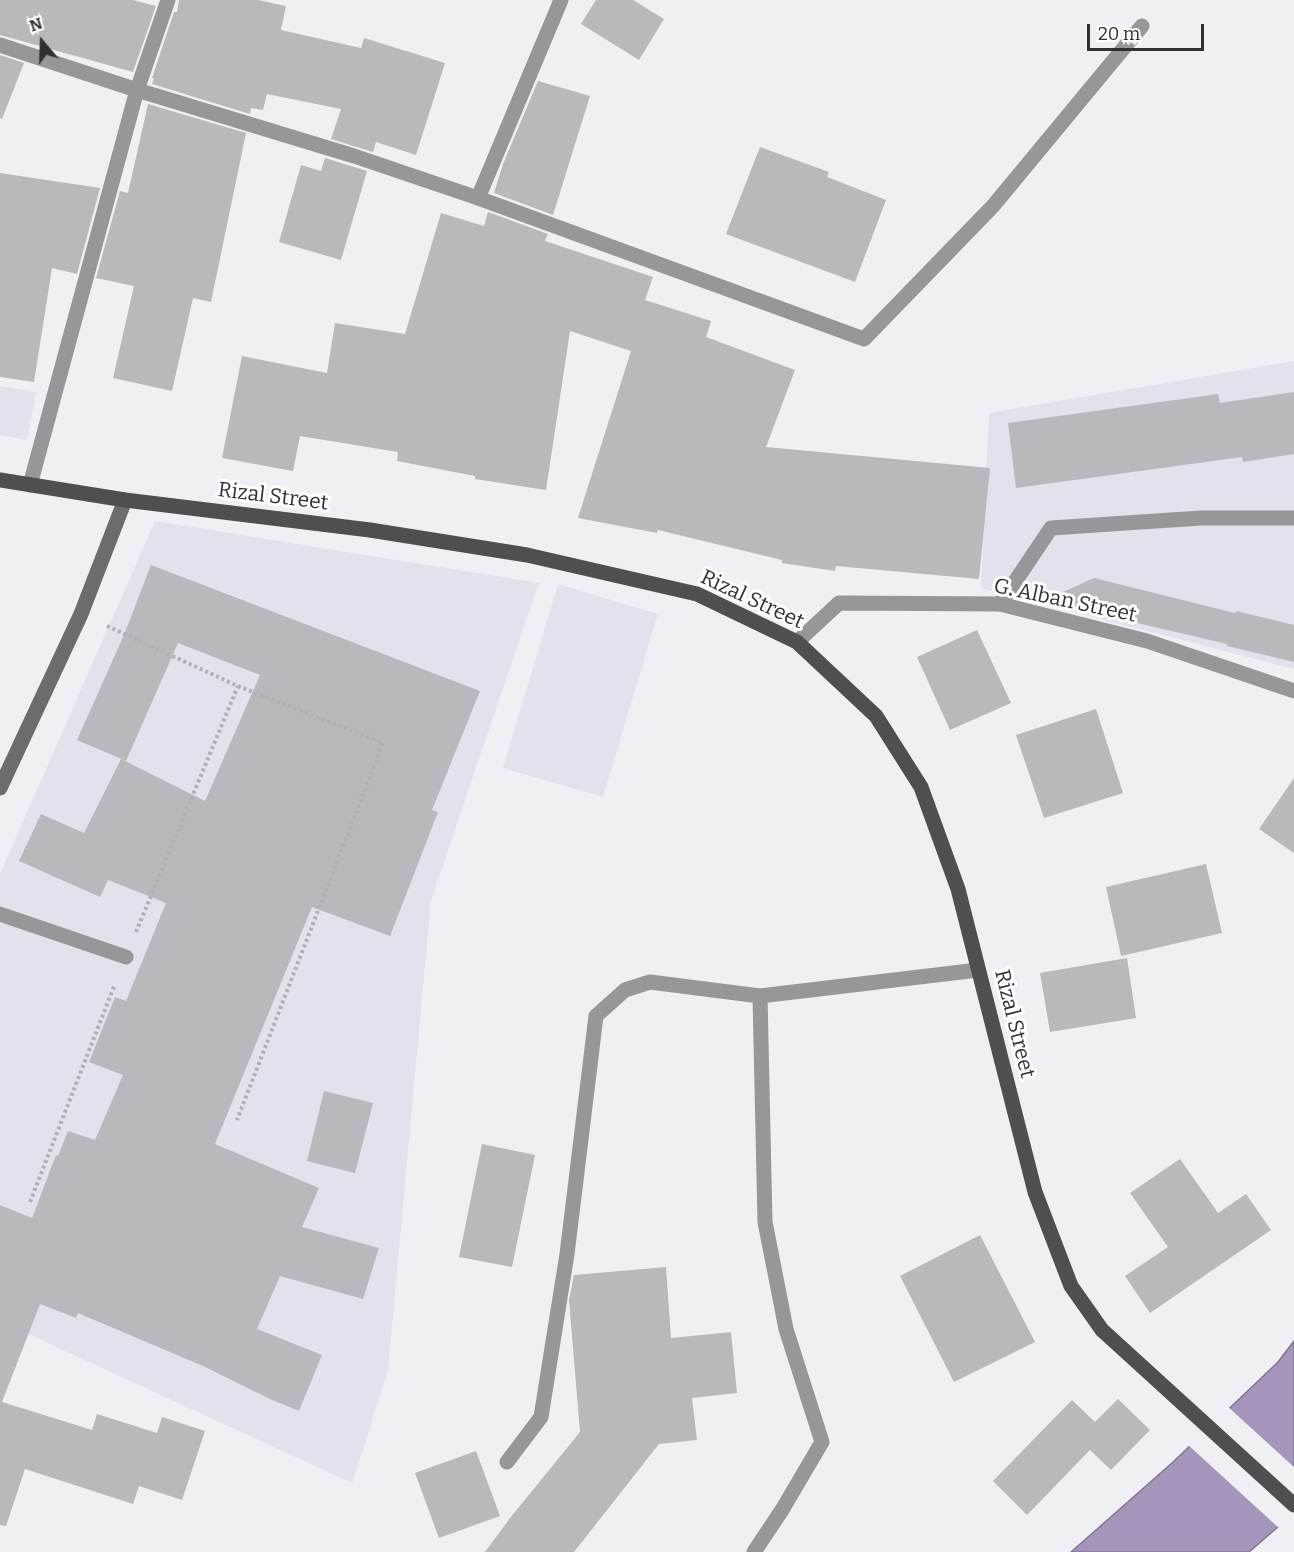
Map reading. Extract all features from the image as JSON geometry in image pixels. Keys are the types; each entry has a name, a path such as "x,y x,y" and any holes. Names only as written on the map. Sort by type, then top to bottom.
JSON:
{"main road":[{"name":"Rizal Street","path":"0,480 125,500 370,530 527,555 697,594 797,642 876,716 921,787 958,889 1035,1192 1071,1286 1102,1330 1294,1505"},
{"path":"0,788 81,614 125,500"}],"street":[{"path":"30,485 137,90 168,0"},
{"path":"478,198 561,0"},
{"path":"0,45 137,90 354,156 478,198 864,339 993,206 1142,27"},
{"path":"999,604 1051,528 1201,518 1294,518"},
{"name":"G. Alban Street","path":"797,642 839,603 999,604 1147,641 1294,691"},
{"path":"0,914 126,957"},
{"path":"507,1462 541,1417 567,1254 596,1016 625,990 650,982 760,996 978,970"},
{"path":"754,1552 822,1442 786,1329 765,1222 760,996"}],"path":[{"path":"81,614 238,686 383,743 237,1120"},
{"path":"30,1202 126,957 238,686"}],"shaded area":[{"path":"1294,361 1294,669 981,588 989,413"},
{"path":"0,386 36,392 27,440 0,435"},
{"path":"155,521 539,583 431,900 388,1371 352,1483 0,1321 0,874"},
{"path":"558,584 658,614 603,797 503,768"},
{"path":"1294,1341 1294,1513 1249,1552 1071,1552 1172,1463 1278,1362"}],"pier":[{"path":"1227,1406 1294,1467 1294,1517 1280,1529 1187,1444"}],"building":[{"path":"0,0 133,0 156,6 133,72 0,35"},
{"path":"179,0 258,0 286,6 281,30 361,48 364,38 445,63 416,155 376,142 373,152 331,139 341,109 267,94 263,110 251,108 250,114 152,84 154,78 152,78 174,12 177,12"},
{"path":"596,0 633,0 664,19 639,60 581,24"},
{"path":"0,55 24,63 2,119 0,118"},
{"path":"538,81 590,96 553,215 494,193 503,164"},
{"path":"148,104 246,133 211,302 193,298 172,391 113,378 134,286 96,278 120,191 128,193"},
{"path":"760,147 829,172 827,177 886,200 855,282 726,234"},
{"path":"325,158 367,171 341,260 279,242 301,165 321,171"},
{"path":"0,173 100,188 77,274 52,268 34,382 0,377"},
{"path":"488,212 548,234 545,241 653,277 645,300 711,321 706,337 795,370 766,447 990,468 979,579 836,566 835,571 782,563 782,560 658,530 657,533 578,518 631,351 570,331 546,490 475,479 475,476 397,461 398,452 300,436 293,471 222,458 242,356 327,373 335,323 405,334 441,213 484,226"},
{"path":"1294,392 1294,454 1243,462 1242,457 1016,488 1008,423 1218,394 1220,403"},
{"path":"151,565 480,691 432,810 438,812 390,936 312,907 215,1144 319,1188 302,1227 379,1248 363,1299 280,1276 257,1329 322,1355 299,1411 203,1366 78,1313 76,1318 40,1304 2,1402 92,1430 97,1414 157,1433 162,1417 205,1431 182,1500 139,1486 133,1504 25,1469 6,1526 0,1525 0,1205 32,1218 56,1155 58,1156 68,1131 95,1140 123,1075 89,1062 115,997 126,1001 166,903 108,880 100,897 19,861 41,814 84,833 121,759 205,801 260,675 178,643 126,761 77,740 124,635"},
{"path":"1094,578 1235,613 1236,611 1294,625 1294,662 1043,601"},
{"path":"977,630 1011,703 950,730 917,657"},
{"path":"1096,709 1123,793 1044,818 1016,735"},
{"path":"1294,778 1294,853 1259,829"},
{"path":"1206,864 1222,933 1121,956 1106,887"},
{"path":"1127,958 1136,1018 1050,1032 1040,973"},
{"path":"324,1091 373,1103 355,1173 307,1161"},
{"path":"482,1144 535,1155 512,1267 459,1257"},
{"path":"1180,1159 1218,1213 1246,1194 1271,1230 1150,1313 1125,1276 1168,1247 1130,1193"},
{"path":"980,1235 1035,1342 954,1382 900,1276"},
{"path":"666,1267 671,1338 731,1332 737,1393 692,1398 697,1440 659,1444 574,1552 485,1552 580,1432 569,1300 574,1275"},
{"path":"1118,1399 1150,1430 1111,1470 1090,1450 1027,1515 993,1481 1072,1400 1095,1422"},
{"path":"476,1451 500,1516 439,1538 415,1473"}]}
